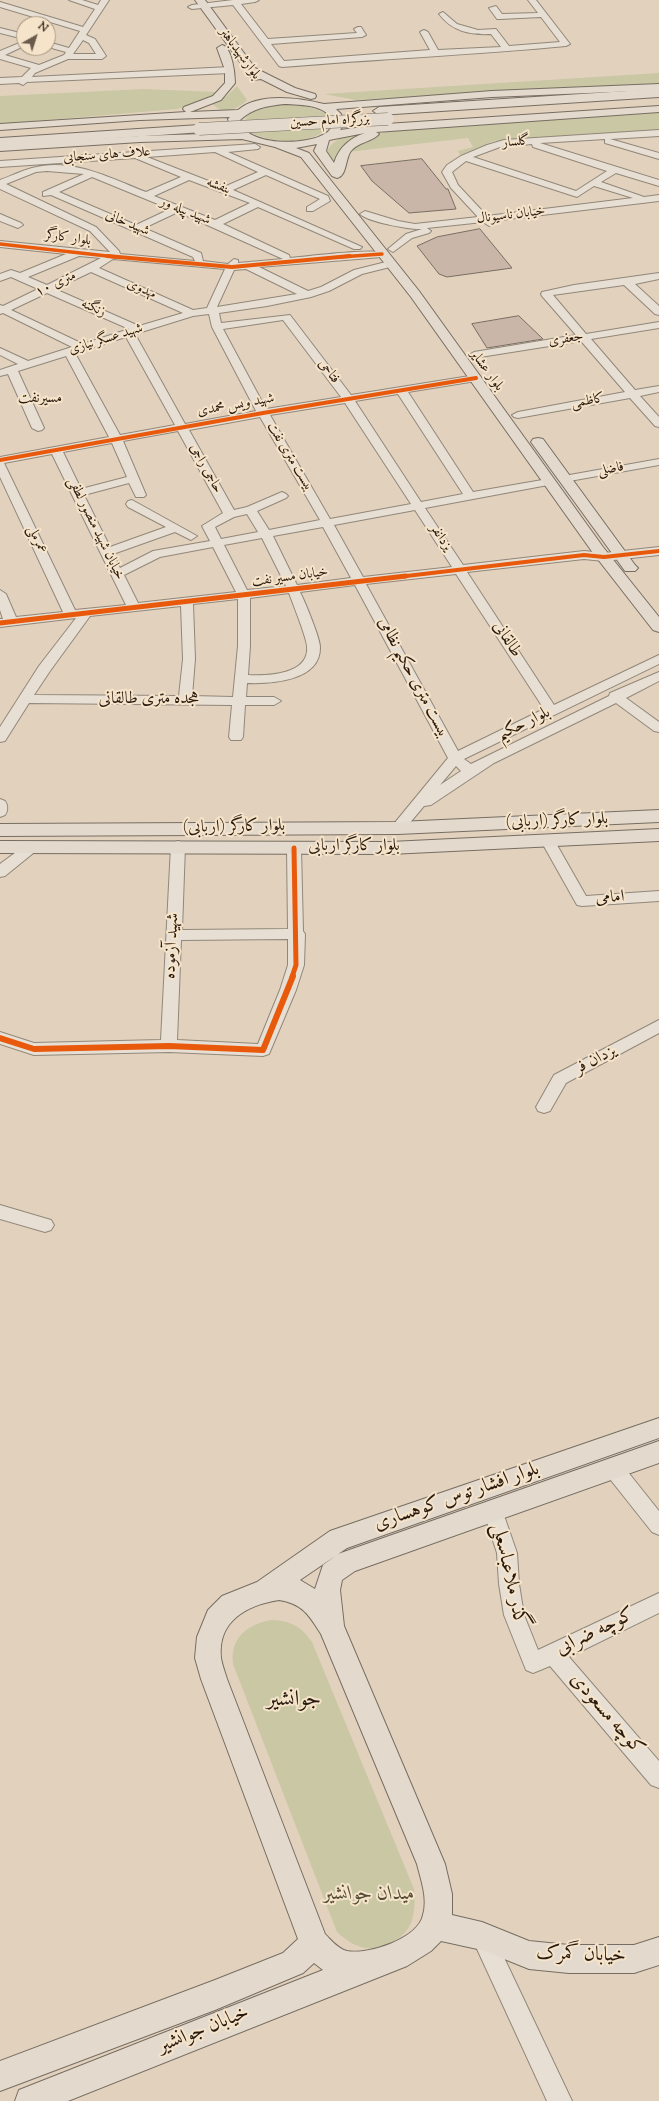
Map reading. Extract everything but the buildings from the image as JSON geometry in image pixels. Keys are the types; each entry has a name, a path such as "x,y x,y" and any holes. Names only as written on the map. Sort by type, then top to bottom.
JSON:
{"highway":[{"name":"بزرگراه امام حسین","path":"384,119 659,94"},
{"name":"بزرگراه امام حسین","path":"0,133 205,127 384,119 659,102"},
{"name":"بزرگراه امام حسین","path":"0,142 205,127"}],"main road":[{"name":"بلوارشهیدباهنر","path":"195,3 222,48 244,80"},
{"name":"بلوارشهیدباهنر","path":"195,3 266,90 286,101"},
{"path":"0,127 140,117 187,109 217,98 230,83 230,70 222,48"},
{"path":"249,69 291,90 307,95 344,101 387,101"},
{"path":"324,107 387,101 659,87"},
{"path":"384,119 366,126 354,121 351,115 362,108 376,105 571,93 594,90"},
{"path":"244,136 237,131 234,125 234,119 254,101 309,103 324,107 335,113 339,118 340,124 327,137 320,148 321,154"},
{"path":"337,175 340,159 352,143 379,132 417,125 659,109"},
{"path":"0,148 205,127 239,113"},
{"path":"140,117 205,127 244,136 259,142 279,145 308,143 384,119 417,125"},
{"path":"205,127 317,171"},
{"path":"279,145 305,155 307,151 311,150 321,154"},
{"name":"بلوار عشایر","path":"321,154 365,214 385,252 476,378 548,482 601,554 659,627"},
{"name":"بلوار عشایر","path":"305,155 385,252 474,355 617,552 659,607"},
{"name":"بلوار کارگر (اربابی)","path":"0,830 403,822 600,820 659,816"},
{"path":"600,820 606,839"},
{"name":"بلوار کارگر اربابی","path":"0,847 178,846 390,848 606,839 659,835"},
{"name":"بلوار افشار توس کوهساری","path":"266,1590 339,1539 659,1428"},
{"name":"بلوار افشار توس کوهساری","path":"330,1626 327,1590 332,1573 346,1562 659,1452"},
{"path":"279,1588 297,1591 316,1604 330,1626 431,1864 439,1897 435,1925 420,1941 401,1954 378,1963 348,1965 330,1958 314,1944 214,1679 208,1658 210,1637 217,1619 231,1604 266,1590 279,1588"},
{"name":"خیابان گمرک","path":"435,1925 482,1936 529,1955 569,1960 634,1959 659,1951"},
{"name":"خیابان جوانشیر","path":"0,2076 293,1964 314,1944"},
{"name":"خیابان جوانشیر","path":"30,2101 378,1963"}],"street":[{"path":"73,0 100,8"},
{"path":"0,89 16,87 25,80 32,71 69,54 105,0"},
{"path":"195,3 255,0"},
{"path":"235,2 282,64 435,52 507,49 566,44 532,0"},
{"path":"0,4 66,24 83,33 92,41 102,56 69,54 56,48"},
{"path":"56,28 100,8"},
{"path":"493,8 500,17 543,15"},
{"path":"6,15 18,10"},
{"path":"443,14 454,26 478,32 494,31 507,49"},
{"path":"266,42 362,35 358,29"},
{"path":"0,30 16,35"},
{"path":"424,32 435,52"},
{"path":"0,55 16,47"},
{"path":"0,55 39,68"},
{"path":"0,81 230,70"},
{"name":"گلسار","path":"488,222 454,186 448,176 449,169 466,158 493,145 659,133"},
{"path":"597,137 659,156"},
{"path":"527,142 658,182"},
{"name":"علاف های سنجابی","path":"0,164 42,165 134,155 255,147"},
{"path":"214,149 325,198 325,201 310,209"},
{"name":"بنفشه","path":"134,155 258,203"},
{"path":"466,158 577,194 615,170"},
{"path":"0,184 34,170 42,165"},
{"name":"شهید پیله ور","path":"42,165 88,172 215,224 286,257"},
{"path":"224,190 271,173 286,170"},
{"path":"34,201 88,172"},
{"path":"146,196 190,176"},
{"path":"594,183 644,199"},
{"path":"0,184 93,229 114,255"},
{"name":"شهید خانی","path":"51,192 198,255 199,260"},
{"name":"خیابان ناسیونال","path":"385,252 405,238 417,233 659,198"},
{"name":"خیابان ناسیونال","path":"365,214 410,227 488,222 659,202"},
{"path":"258,203 357,247"},
{"name":"بنفشه","path":"215,224 258,203"},
{"path":"137,228 178,209"},
{"path":"0,217 18,225"},
{"path":"0,244 36,247"},
{"name":"بلوار کارگر","path":"36,247 46,246 114,255 199,260 233,265 357,247 385,252"},
{"name":"بلوار کارگر","path":"36,247 248,266 385,252"},
{"path":"0,278 11,273 19,277 79,252"},
{"name":"شهید عسگر نیازی","path":"0,373 192,313 267,303 307,295 325,289 358,272 385,252"},
{"name":"۱۰ متری","path":"1,310 48,289 114,255"},
{"path":"213,310 212,306 233,265"},
{"path":"248,266 307,295"},
{"name":"مهدوی","path":"91,268 192,313"},
{"path":"659,276 627,282 565,289 546,294 659,424"},
{"name":"زنگنه","path":"19,277 48,289 134,332"},
{"path":"627,282 659,312"},
{"path":"1,310 82,348"},
{"name":"بیست متری نفت","path":"213,310 217,327 263,413 359,581"},
{"name":"فتاحی","path":"217,327 286,317 348,399 419,506"},
{"name":"جعفری","path":"474,355 659,325"},
{"name":"حاجی راجی","path":"134,332 182,427 230,514 250,510 282,496"},
{"path":"0,351 28,365"},
{"path":"69,352 116,439 133,479 136,500 176,528 191,536"},
{"path":"12,370 38,428"},
{"name":"شهید ویس محمدی","path":"0,460 263,413 476,378"},
{"path":"401,390 470,496"},
{"name":"کاظمی","path":"512,407 659,390"},
{"name":"خیابان شهید منصور لطفی","path":"56,450 134,608"},
{"name":"فاضلی","path":"564,479 659,462"},
{"name":"عمرملی","path":"0,465 71,615"},
{"path":"77,492 133,479"},
{"path":"116,574 156,554 548,482"},
{"name":"یزدانفر","path":"419,506 461,569"},
{"path":"242,680 261,680 286,676 304,667 313,654 315,643 308,630 295,588 266,533 250,510"},
{"path":"230,514 208,526 244,596 242,680 236,737"},
{"path":"106,552 176,528"},
{"path":"617,552 659,543"},
{"path":"617,552 659,551"},
{"name":"خیابان مسیر نفت","path":"6,622 244,596 295,588 617,552"},
{"name":"طالقانی","path":"461,569 552,711"},
{"name":"بیست متری حکیم نظامی","path":"359,581 455,758 470,771"},
{"path":"0,594 6,622"},
{"path":"185,700 189,659 187,602"},
{"path":"0,738 24,699 86,613"},
{"name":"بلوار حکیم","path":"403,822 455,758 659,659"},
{"name":"بلوار حکیم","path":"403,822 470,771 615,696 659,676"},
{"path":"615,696 659,728"},
{"name":"هجده متری طالقانی","path":"24,699 274,701"},
{"path":"0,804 0,812"},
{"name":"امامی","path":"548,841 582,901 659,896"},
{"path":"0,872 32,846"},
{"name":"شهید آزموده","path":"169,1046 178,846"},
{"path":"0,1038 34,1049 169,1046 264,1050 296,965 297,934 294,848"},
{"path":"174,936 297,934"},
{"name":"یزدان فر","path":"544,1107 560,1079 606,1056 659,1026"},
{"path":"0,1212 45,1225"},
{"path":"613,1468 659,1526"},
{"name":"گذر ملاعباسعلی","path":"493,1510 506,1553 514,1615 533,1663"},
{"name":"کوچه ضرابی","path":"533,1663 659,1602"},
{"name":"کوچه مسعودی","path":"553,1654 658,1773"},
{"path":"482,1936 560,2101"}],"green space":[{"path":"659,73 659,83 356,100 324,94"},
{"path":"237,86 247,100 243,104 236,108 223,111 212,104 227,96"},
{"path":"144,89 217,92 209,100 177,109 0,124 0,96"},
{"path":"280,105 299,106 323,112 329,116 330,126 313,137 292,141 270,139 250,132 244,121 251,113 260,109"},
{"path":"659,112 659,130 494,141 460,155 458,151 473,147 468,138 348,152 368,138 385,132 505,121"},
{"path":"368,133 344,145 335,164 328,156 328,149 332,144 341,138"},
{"name":"میدان جوانشیر","path":"272,1620 295,1625 304,1632 312,1642 414,1889 414,1912 409,1927 398,1938 384,1946 376,1948 363,1948 350,1942 337,1932 233,1664 234,1647 242,1634 255,1625"}],"cycle path":[{"path":"0,244 129,258 232,267 367,254 382,254"},
{"path":"0,460 263,413 476,378"},
{"path":"0,623 584,555 604,557 659,551"},
{"path":"0,1038 34,1049 169,1046 263,1050 288,990 296,965 294,848"}],"district":[{"name":"مسیرنفت","path":"40,399"},
{"name":"جوانشیر","path":"294,1701"}]}
